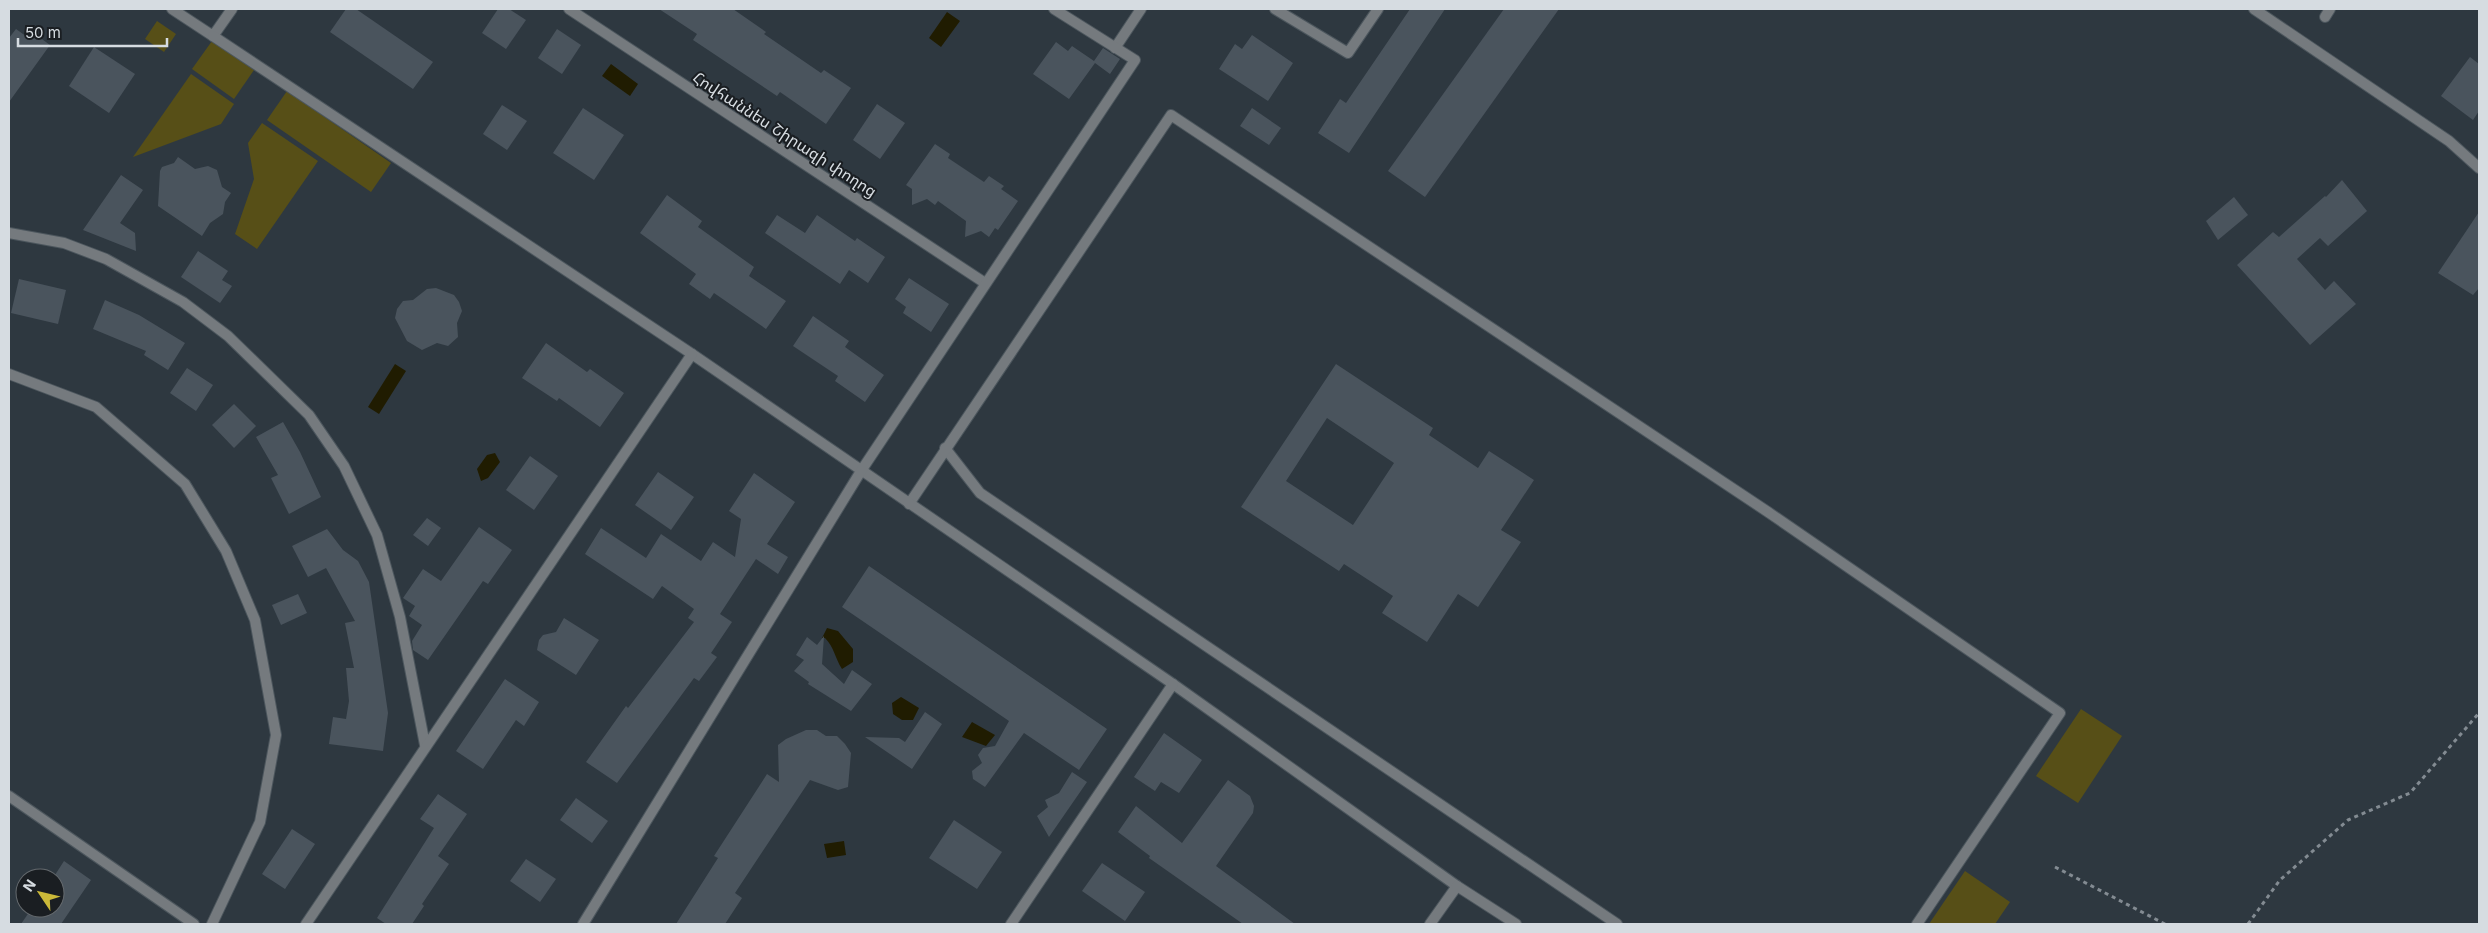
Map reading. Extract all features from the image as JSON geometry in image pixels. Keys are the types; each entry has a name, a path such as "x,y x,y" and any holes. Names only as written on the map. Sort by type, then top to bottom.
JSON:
{"street":[{"path":"172,9 692,354 1172,684 1457,886 1516,924"},
{"path":"213,36 232,9"},
{"name":"Հովհաննես Շիրազի փողոց","path":"569,9 985,283"},
{"path":"584,924 861,471 1135,60 1054,9"},
{"path":"1115,48 1141,9"},
{"path":"1275,9 1348,52 1378,9"},
{"path":"2254,9 2449,141 2479,168"},
{"path":"909,504 1170,115 1768,512 2060,713 1917,924"},
{"path":"9,233 64,243 97,256 182,302 228,336 309,415 344,466 377,535 400,617 425,745"},
{"path":"306,924 425,745 692,354"},
{"path":"9,374 96,407 185,484 226,551 255,620 276,734 260,822 212,924"},
{"path":"946,448 980,493 1617,924"},
{"path":"1010,924 1172,684"},
{"path":"9,796 194,924"},
{"path":"1430,924 1457,886"}],"path":[{"path":"2248,924 2280,880 2348,820 2410,793 2479,713"},
{"path":"2055,867 2165,924"}],"shaded area":[{"path":"947,12 960,21 941,47 929,38"},
{"path":"157,21 176,34 164,52 145,39"},
{"path":"212,41 254,70 234,99 192,69"},
{"path":"611,64 638,84 630,96 602,76"},
{"path":"191,74 234,104 221,124 133,157"},
{"path":"287,91 391,163 371,192 267,120"},
{"path":"262,123 318,161 257,249 235,234 254,179 248,143"},
{"path":"395,364 406,371 379,414 368,407"},
{"path":"495,453 500,462 488,478 481,481 477,469 487,455"},
{"path":"827,628 838,631 853,649 853,662 842,669 830,645 825,638 822,638"},
{"path":"901,697 919,708 913,720 902,720 893,714 892,703"},
{"path":"2081,709 2122,736 2078,803 2036,776"},
{"path":"972,722 995,735 986,746 962,737"},
{"path":"844,841 846,855 827,858 824,844"},
{"path":"1965,871 2010,902 1995,924 1929,924"}],"building":[{"path":"346,9 356,9 433,62 413,89 330,32"},
{"path":"498,9 509,9 526,20 506,49 482,33"},
{"path":"659,9 733,9 766,32 764,34 821,73 824,70 851,88 826,124 780,92 777,96 693,40 697,34"},
{"path":"1410,9 1445,9 1349,153 1318,133 1340,99 1346,103"},
{"path":"1504,9 1559,9 1425,197 1388,171"},
{"path":"16,29 30,39 35,34 50,45 9,102 9,38"},
{"path":"557,29 581,45 562,74 538,58"},
{"path":"1252,35 1293,63 1268,101 1219,69 1235,44 1242,49"},
{"path":"1056,42 1068,51 1072,46 1094,61 1103,48 1120,59 1110,74 1095,63 1069,99 1033,74"},
{"path":"94,47 135,74 109,113 69,86"},
{"path":"2470,57 2479,64 2479,111 2473,120 2441,96"},
{"path":"877,104 905,123 880,159 853,140"},
{"path":"502,105 527,121 507,150 483,134"},
{"path":"583,108 624,135 594,180 553,153"},
{"path":"1252,108 1281,128 1269,145 1240,126"},
{"path":"935,144 950,154 948,158 984,182 989,176 1004,186 1001,189 1018,201 998,230 995,228 989,237 981,231 965,237 966,221 938,201 935,205 927,199 912,205 912,189 906,185"},
{"path":"178,157 195,169 208,166 217,170 222,187 231,193 225,202 223,214 210,223 202,236 158,206 160,171 162,167 174,163"},
{"path":"121,175 143,190 120,223 135,233 136,251 83,230"},
{"path":"2342,180 2367,211 2328,246 2320,238 2297,259 2325,290 2334,281 2356,304 2310,345 2237,265 2273,232 2279,237 2326,197"},
{"path":"667,195 702,221 698,227 754,267 749,276 786,301 766,329 714,293 710,299 689,284 696,274 640,233"},
{"path":"2234,197 2248,215 2218,240 2206,221"},
{"path":"2479,212 2479,288 2473,295 2438,273"},
{"path":"777,215 805,233 817,215 855,241 857,238 885,257 868,283 849,270 840,284 765,233"},
{"path":"198,251 228,271 222,280 232,286 220,303 181,277"},
{"path":"909,278 949,304 931,332 903,313 906,307 895,299"},
{"path":"19,279 66,290 58,324 11,313"},
{"path":"436,288 454,295 459,302 462,311 457,323 458,337 448,346 437,343 422,350 407,341 395,318 397,309 403,301 413,300 427,289"},
{"path":"105,300 139,315 185,343 168,370 144,355 146,351 93,329"},
{"path":"813,316 849,341 845,347 884,375 865,402 835,381 838,376 793,346"},
{"path":"546,343 587,372 590,369 624,393 600,427 559,398 557,401 522,378"},
{"path":"1336,364 1433,428 1429,435 1478,468 1489,451 1534,480 1501,530 1521,542 1478,607 1458,594 1427,642 1382,613 1393,596 1344,564 1339,571 1241,507","holes":["1327,418 1394,463 1353,525 1286,481"]},
{"path":"187,368 213,385 196,411 170,393"},
{"path":"234,404 256,426 234,448 212,425"},
{"path":"283,422 300,452 321,497 289,514 271,478 278,475 256,437"},
{"path":"530,456 558,476 534,510 506,490"},
{"path":"658,472 694,497 671,530 635,505"},
{"path":"754,473 795,502 767,544 788,557 778,574 756,559 720,614 732,622 711,653 717,657 699,681 694,678 617,783 586,762 626,706 628,708 694,622 688,618 694,609 662,586 653,599 585,554 601,528 646,558 661,534 701,561 713,542 735,557 741,519 729,511"},
{"path":"427,518 441,528 428,546 413,535"},
{"path":"479,527 512,550 488,584 483,581 428,660 413,650 412,641 422,625 409,616 415,606 403,598 423,569 441,581"},
{"path":"327,529 343,550 358,561 369,582 388,713 383,751 329,744 333,717 346,719 349,701 346,668 354,668 345,623 355,621 326,568 308,577 292,546"},
{"path":"869,566 1107,729 1079,770 1024,733 985,787 973,779 972,771 982,763 978,755 983,748 995,746 1009,721 842,607"},
{"path":"298,594 307,613 281,625 272,605"},
{"path":"564,618 599,640 576,675 537,650 539,640 543,635 556,632"},
{"path":"824,636 822,664 844,684 852,670 872,684 851,711 808,684 809,682 794,671 804,660 796,655 807,637 817,645"},
{"path":"505,679 539,702 524,726 516,720 483,769 456,751"},
{"path":"925,712 942,724 912,769 865,737 899,738 905,742"},
{"path":"806,730 817,730 826,736 837,736 845,744 851,753 848,787 838,790 810,780 735,893 742,898 725,924 676,924 718,858 714,856 767,774 779,782 778,745 786,739"},
{"path":"1164,733 1202,760 1179,793 1161,782 1155,791 1134,777"},
{"path":"1072,772 1087,782 1049,837 1037,816 1048,807 1045,800 1059,793"},
{"path":"1228,780 1250,796 1254,806 1253,813 1216,866 1295,924 1243,924 1149,858 1150,856 1118,832 1136,806 1182,843"},
{"path":"438,794 467,814 438,856 449,864 422,904 424,906 412,924 386,924 377,918 434,828 420,819"},
{"path":"576,798 608,821 592,843 560,820"},
{"path":"954,820 1002,852 977,889 929,858"},
{"path":"292,829 315,844 285,889 262,874"},
{"path":"526,859 556,879 540,902 510,881"},
{"path":"64,861 91,880 61,924 21,924 25,918 65,918 65,868 60,868"},
{"path":"1102,863 1145,892 1125,921 1082,891"}]}
